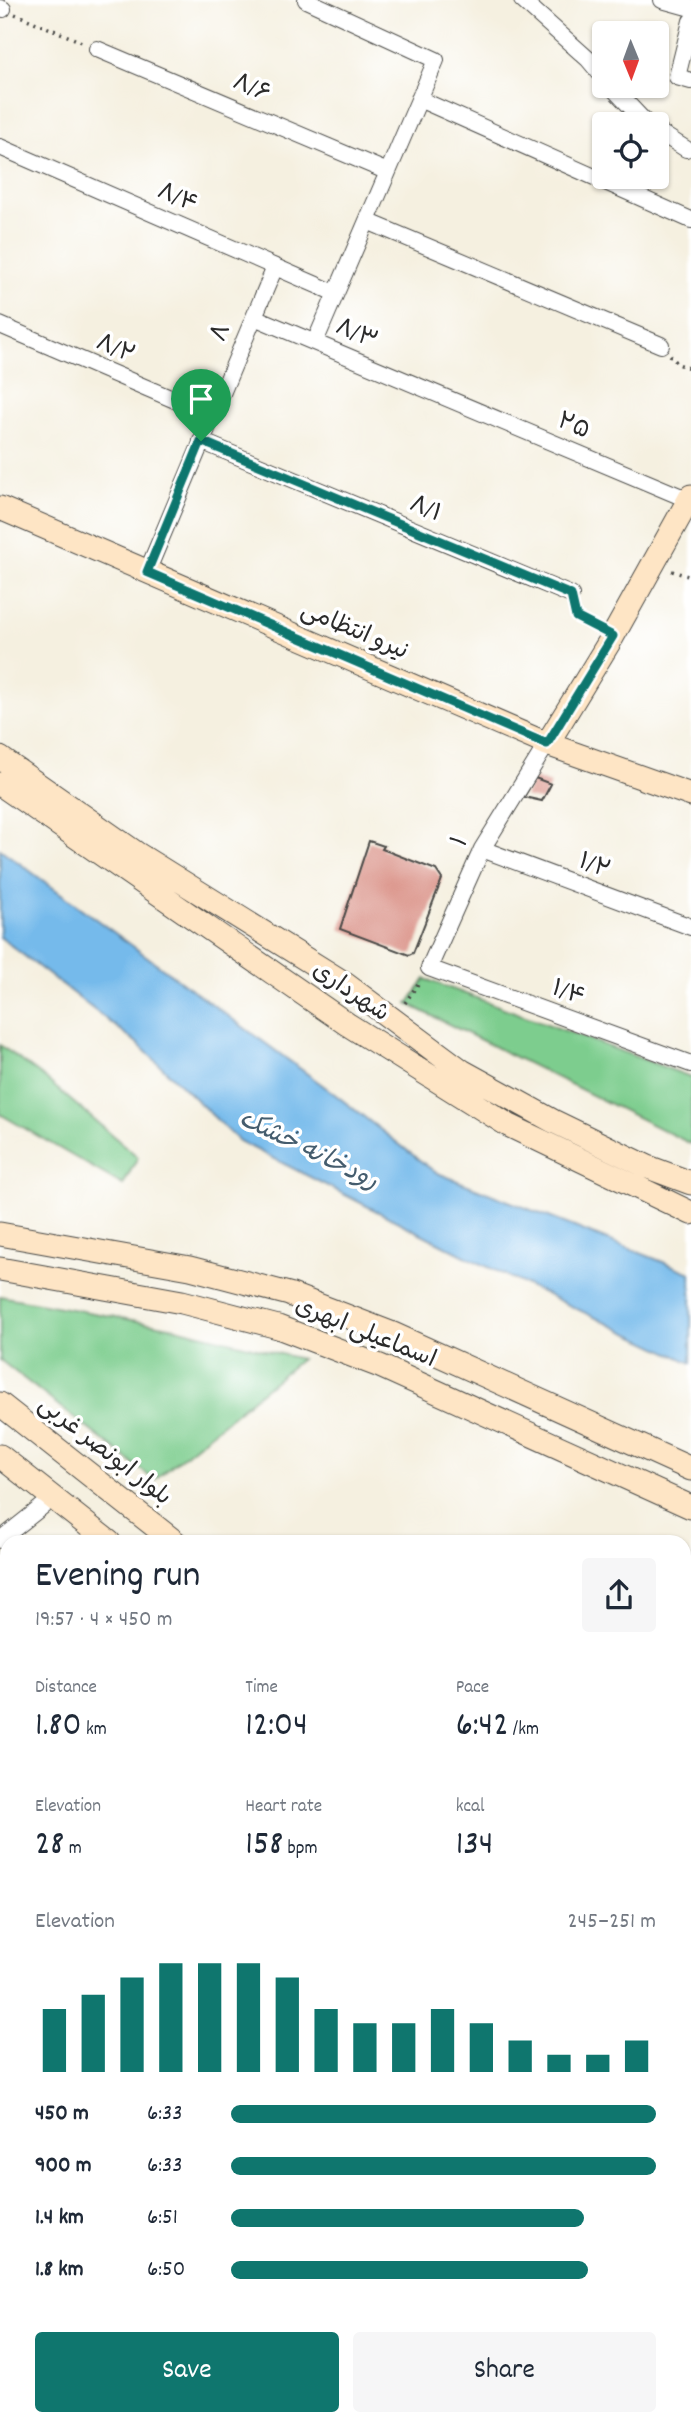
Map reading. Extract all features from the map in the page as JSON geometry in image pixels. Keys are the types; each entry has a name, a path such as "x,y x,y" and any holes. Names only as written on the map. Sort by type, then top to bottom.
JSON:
{"street":[{"path":"306,0 436,60 315,342"},
{"path":"662,0 691,8"},
{"path":"525,1 592,64"},
{"path":"691,21 677,77 691,81"},
{"name":"۸/۶","path":"97,49 388,172"},
{"path":"622,98 636,112"},
{"path":"419,99 691,220"},
{"path":"669,138 686,149"},
{"name":"۸/۴","path":"0,148 335,293"},
{"path":"367,221 662,345"},
{"name":"۸","path":"147,572 275,267"},
{"name":"۸/۳","path":"254,317 440,396"},
{"name":"۸/۲","path":"0,325 212,416"},
{"name":"۲۵","path":"440,396 690,498"},
{"name":"۸/۱","path":"201,441 571,595"},
{"path":"547,744 613,636 690,498"},
{"name":"نیرو انتظامی","path":"0,508 547,744 691,795"},
{"name":"۱","path":"429,968 482,849 547,744"},
{"name":"شهرداری","path":"0,758 136,853 341,981 462,1071 564,1126 648,1167 691,1183"},
{"name":"شهرداری","path":"0,784 347,1024 508,1125 691,1213"},
{"name":"۱/۲","path":"482,849 691,927"},
{"name":"۱/۴","path":"429,968 691,1064"},
{"name":"اسماعیلی ابهری","path":"0,1234 190,1268 289,1294 393,1334 691,1469"},
{"name":"اسماعیلی ابهری","path":"0,1269 182,1302 278,1327 380,1366 691,1507"},
{"name":"بلوار ابونصر غربی","path":"0,1404 166,1535"},
{"path":"0,1456 99,1535"},
{"path":"6,1535 52,1498"}],"path":[{"path":"2,8 97,49"},
{"path":"662,345 678,364 691,369"},
{"path":"571,595 576,617 613,636"},
{"path":"389,1018 403,1005 429,968"}],"green space":[{"path":"425,979 691,1077 691,1144 408,1004"},
{"path":"0,1045 41,1075 138,1157 123,1185 0,1114"},
{"path":"0,1296 176,1328 301,1359 154,1480 0,1360"}],"water":[{"name":"رودخانه خشک","path":"0,849 332,1092 435,1172 691,1273 691,1363 465,1256 239,1141 137,1043 0,937"}],"building":[{"path":"535,778 551,784 542,801 524,797"},
{"path":"369,841 384,846 382,849 436,870 442,879 413,953 409,955 340,929"}],"route":[{"path":"201,441 571,595 576,617 613,636 547,744 147,572 201,441"}]}
